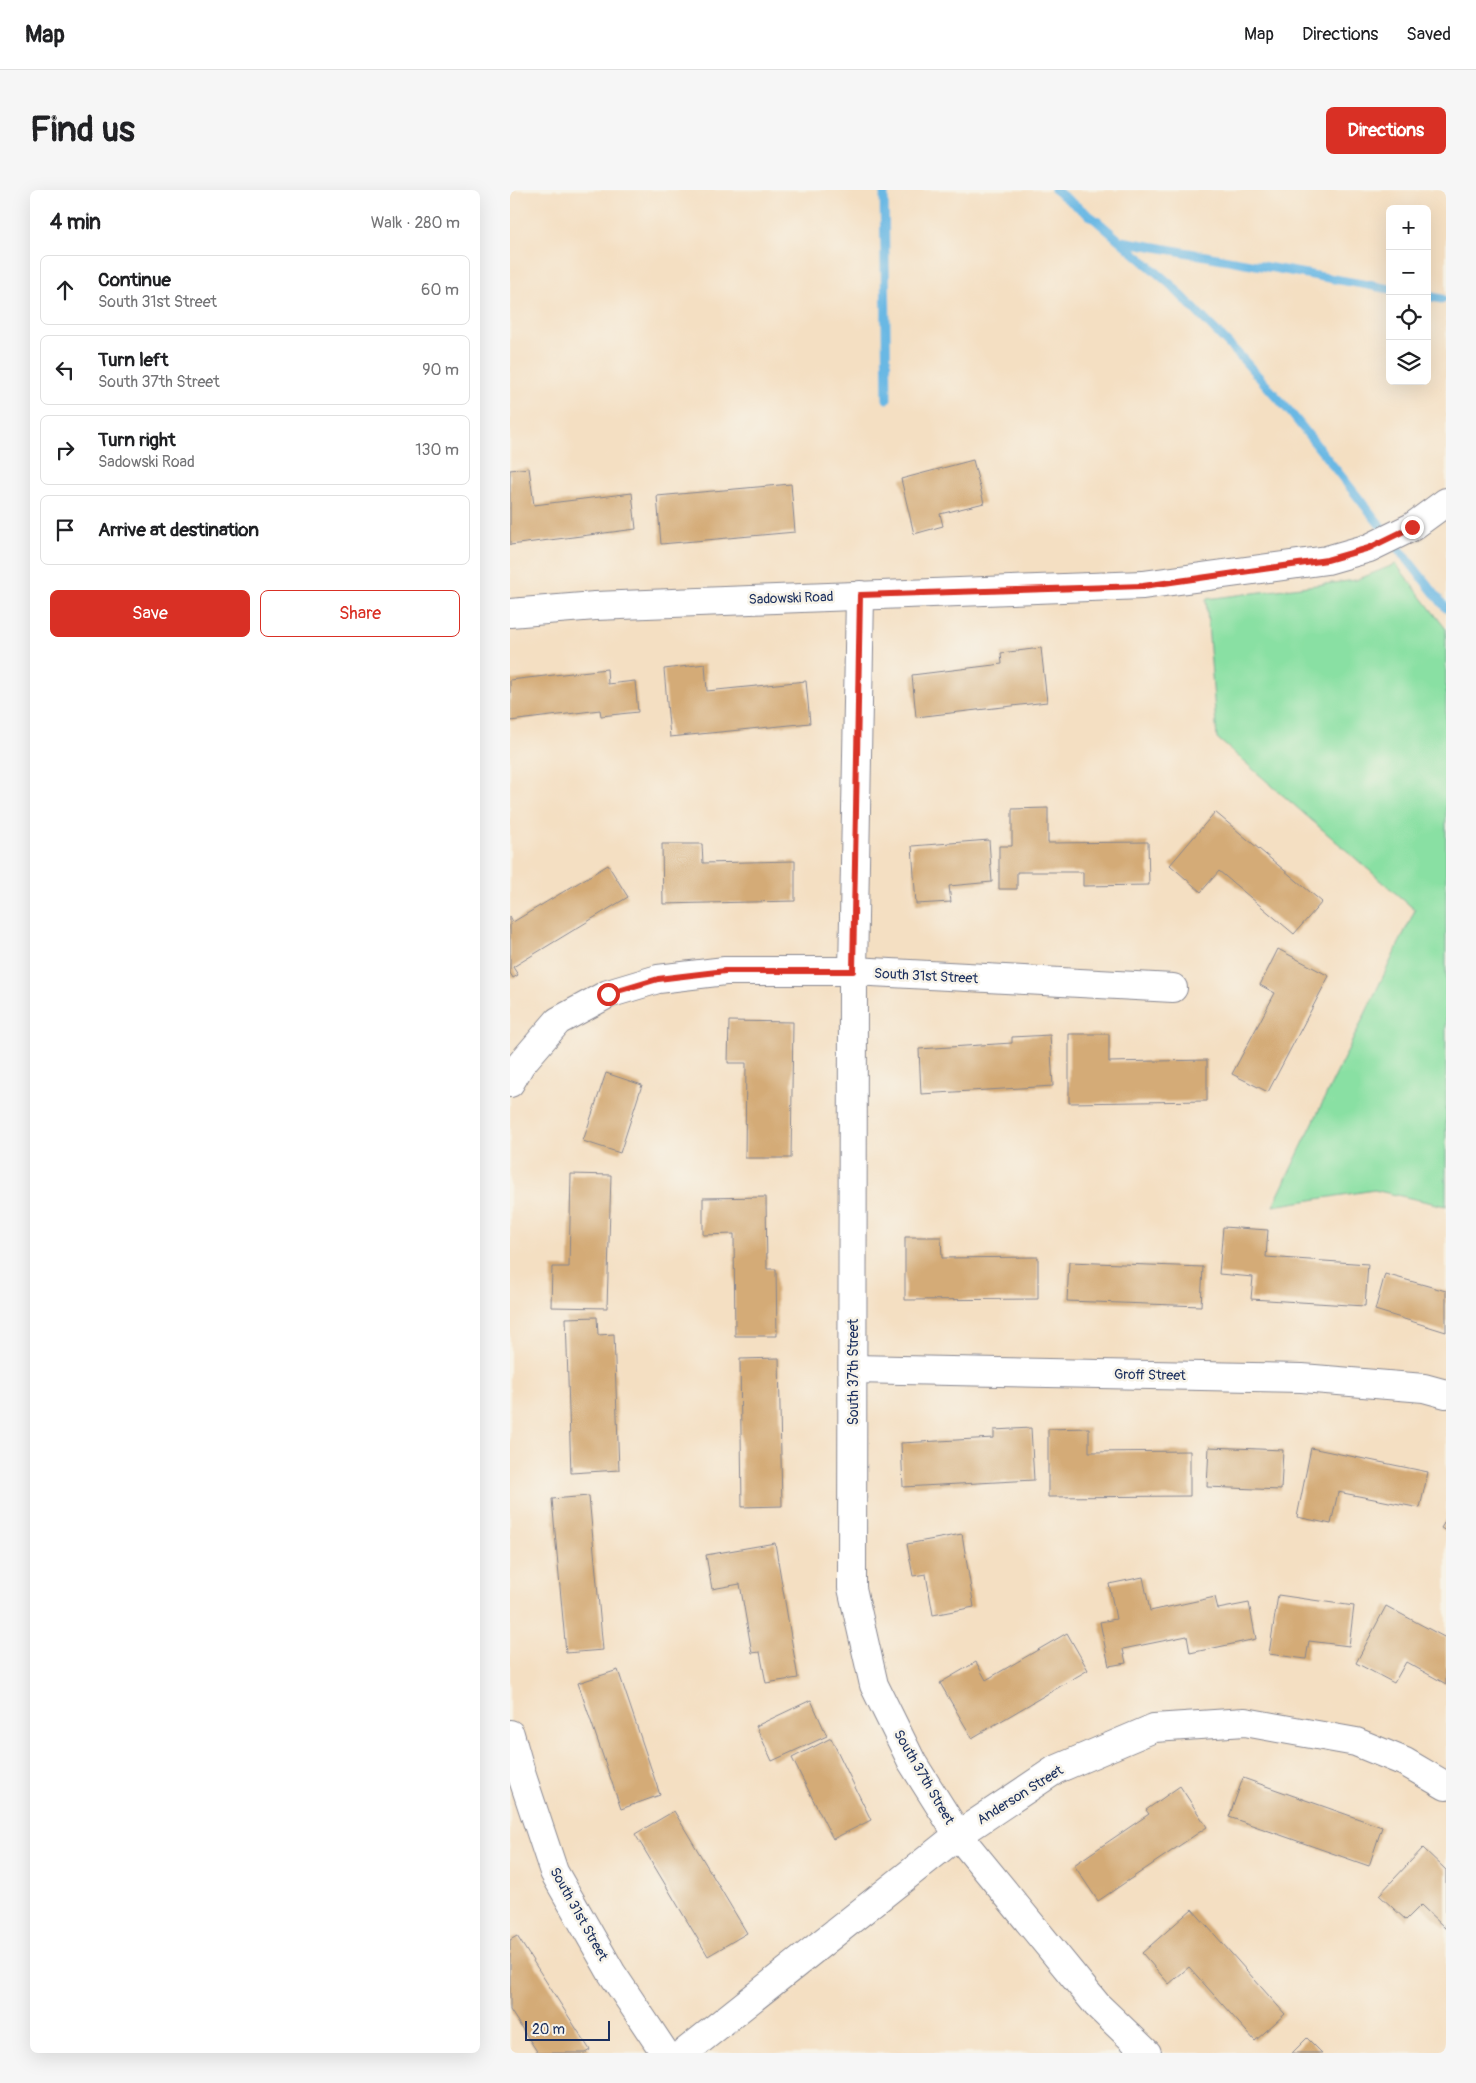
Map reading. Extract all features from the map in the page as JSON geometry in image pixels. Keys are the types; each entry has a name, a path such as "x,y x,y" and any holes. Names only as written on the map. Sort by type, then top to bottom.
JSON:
{"street":[{"name":"Sadowski Road","path":"510,613 595,606 1143,586 1327,560 1369,548 1412,527 1446,502"},
{"name":"South 37th Street","path":"860,595 853,971 852,1588 874,1685 912,1762 958,1834 1097,2004 1147,2053"},
{"name":"South 31st Street","path":"510,1083 522,1064 558,1021 608,994 658,979 725,971 853,971 1172,988"},
{"name":"Groff Street","path":"853,1370 1302,1378 1424,1388 1446,1394"},
{"name":"Anderson Street","path":"684,2053 958,1834 1055,1770 1154,1728 1245,1722 1356,1742 1404,1762 1446,1786"},
{"name":"South 31st Street","path":"510,1734 554,1872 611,1972 665,2053"}],"green space":[{"path":"1396,564 1446,629 1446,1206 1374,1190 1273,1206 1415,910 1217,738 1206,599 1356,580"}],"building":[{"path":"973,460 984,503 940,514 943,526 914,534 901,479"},
{"path":"529,468 534,505 632,493 636,529 510,545 510,470"},
{"path":"791,484 795,532 661,544 657,496"},
{"path":"1041,648 1047,702 916,717 912,675 1002,664 1001,653"},
{"path":"705,664 707,691 806,681 810,723 670,737 664,669"},
{"path":"607,669 608,684 635,681 638,712 601,716 600,710 510,721 510,680"},
{"path":"1048,808 1048,843 1148,842 1149,885 1083,886 1083,872 1017,872 1017,889 999,889 999,846 1012,846 1012,809"},
{"path":"1215,812 1322,902 1294,934 1219,871 1201,892 1170,865"},
{"path":"989,840 992,882 949,886 951,902 916,904 912,846"},
{"path":"662,844 702,844 703,863 795,861 795,901 663,904"},
{"path":"608,865 628,897 513,967 518,975 513,978 510,973 510,916 513,922"},
{"path":"1278,949 1329,976 1268,1092 1232,1074 1275,993 1260,985"},
{"path":"729,1021 793,1022 791,1158 745,1158 746,1063 728,1063"},
{"path":"1069,1034 1109,1034 1109,1062 1207,1060 1207,1101 1069,1103"},
{"path":"1050,1035 1053,1086 921,1094 919,1049 1012,1043 1012,1037"},
{"path":"606,1073 642,1085 620,1153 583,1141"},
{"path":"571,1174 611,1175 607,1308 551,1307 552,1267 569,1267"},
{"path":"766,1197 767,1269 776,1269 777,1336 735,1336 734,1234 703,1235 703,1198"},
{"path":"1223,1227 1268,1230 1266,1257 1368,1264 1365,1306 1251,1299 1253,1277 1219,1274"},
{"path":"905,1237 941,1237 942,1258 1038,1257 1038,1299 905,1300"},
{"path":"1069,1262 1203,1267 1201,1306 1067,1301"},
{"path":"1385,1274 1446,1291 1446,1332 1375,1310"},
{"path":"597,1317 598,1335 614,1334 619,1470 571,1473 566,1318"},
{"path":"779,1358 782,1506 742,1507 740,1359"},
{"path":"1031,1428 1034,1480 903,1487 901,1443 994,1438 994,1430"},
{"path":"1089,1428 1089,1452 1190,1451 1190,1496 1048,1497 1048,1429"},
{"path":"1209,1447 1283,1450 1281,1490 1207,1487"},
{"path":"1311,1448 1428,1472 1420,1508 1338,1492 1331,1524 1297,1517"},
{"path":"589,1496 603,1650 566,1653 552,1499"},
{"path":"1446,1520 1446,1531 1441,1528"},
{"path":"962,1534 974,1607 933,1615 926,1574 913,1576 907,1544"},
{"path":"775,1543 798,1678 766,1683 760,1652 752,1653 740,1584 712,1589 706,1555"},
{"path":"1143,1577 1150,1611 1215,1597 1218,1609 1249,1603 1256,1639 1190,1653 1187,1636 1123,1649 1126,1663 1109,1666 1100,1622 1116,1619 1109,1584"},
{"path":"1278,1595 1354,1606 1349,1646 1309,1641 1306,1659 1269,1654"},
{"path":"1386,1606 1446,1638 1446,1684 1406,1662 1394,1683 1356,1663"},
{"path":"1067,1633 1088,1670 972,1738 940,1683 976,1662 986,1680"},
{"path":"618,1670 660,1795 621,1809 578,1683"},
{"path":"811,1700 827,1736 772,1761 756,1726"},
{"path":"831,1738 871,1820 833,1839 792,1758"},
{"path":"1243,1778 1382,1827 1369,1866 1229,1817"},
{"path":"1180,1786 1207,1827 1098,1901 1074,1865 1149,1814 1146,1810"},
{"path":"674,1811 747,1933 708,1956 635,1834"},
{"path":"1423,1848 1446,1870 1446,1929 1421,1905 1406,1920 1379,1895"},
{"path":"1192,1909 1285,2014 1255,2041 1189,1967 1169,1984 1142,1953"},
{"path":"517,1936 590,2050 585,2053 538,2053 510,2010 510,1940"},
{"path":"1307,2038 1322,2053 1292,2053"}],"waterway":[{"path":"884,190 887,399"},
{"path":"1055,190 1097,221 1170,284 1241,357 1291,413 1446,608"},
{"path":"1122,241 1386,288"},
{"path":"1431,297 1442,299"}],"route":[{"path":"608,994 658,979 725,971 853,971 860,595 1143,586 1327,560 1369,548 1412,527"}]}
